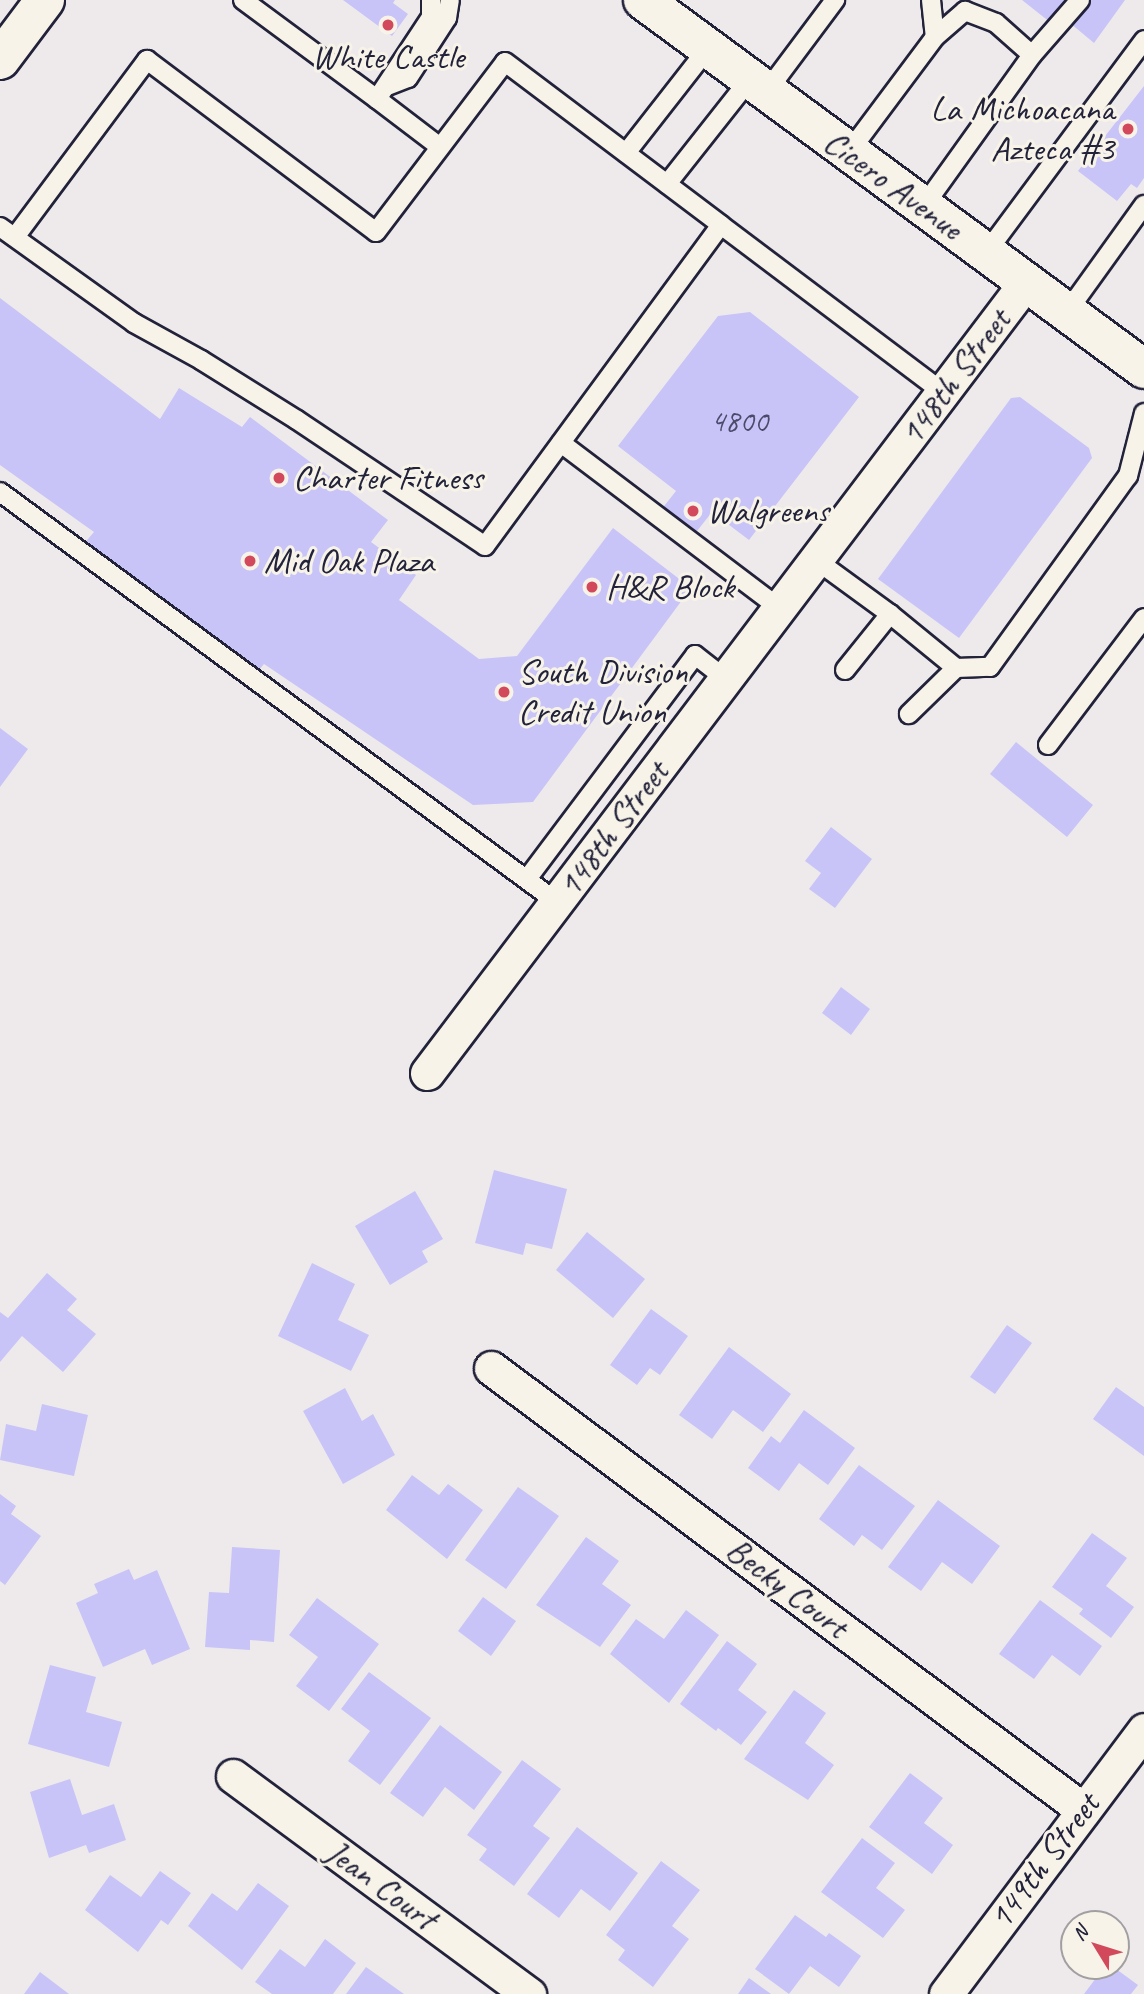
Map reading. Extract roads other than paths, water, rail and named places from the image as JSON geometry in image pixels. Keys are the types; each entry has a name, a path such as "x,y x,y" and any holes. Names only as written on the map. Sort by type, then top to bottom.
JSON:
{"main road":[{"path":"0,60 45,0"},
{"name":"Cicero Avenue","path":"664,10 708,48 1144,369"}],"street":[{"name":"148th Street","path":"427,1073 1026,282"},
{"name":"Becky Court","path":"491,1368 1082,1809"},
{"name":"149th Street","path":"946,1994 1082,1809 1144,1730"},
{"name":"Jean Court","path":"233,1776 529,1994"}],"lane":[{"path":"243,0 382,92 440,147"},
{"path":"382,92 431,17 430,0"},
{"path":"382,92 408,78 447,18 450,0"},
{"path":"667,184 835,0"},
{"path":"931,0 935,37"},
{"path":"923,207 1032,55 1080,0"},
{"path":"849,152 935,37 965,12 996,23 1032,55"},
{"path":"986,253 1144,40"},
{"path":"626,153 708,48"},
{"path":"720,225 485,546 297,420 201,360 134,323 7,232 147,60 376,232 505,62 943,392"},
{"path":"1067,312 1144,205"},
{"path":"816,560 890,614 956,668 990,667 1128,476 1144,413"},
{"path":"561,443 779,608"},
{"path":"0,492 557,902"},
{"path":"845,670 890,614"},
{"path":"1048,745 1144,618"},
{"path":"527,880 695,655 726,678"},
{"path":"909,714 956,668"}],"place":[{"name":"White Castle","path":"388,25"},
{"name":"La Michoacana Azteca #3","path":"1128,129"},
{"name":"Charter Fitness","path":"279,478"},
{"name":"Walgreens","path":"693,511"},
{"name":"Mid Oak Plaza","path":"250,561"},
{"name":"H&R Block","path":"592,587"},
{"name":"South Division Credit Union","path":"504,692"}]}
